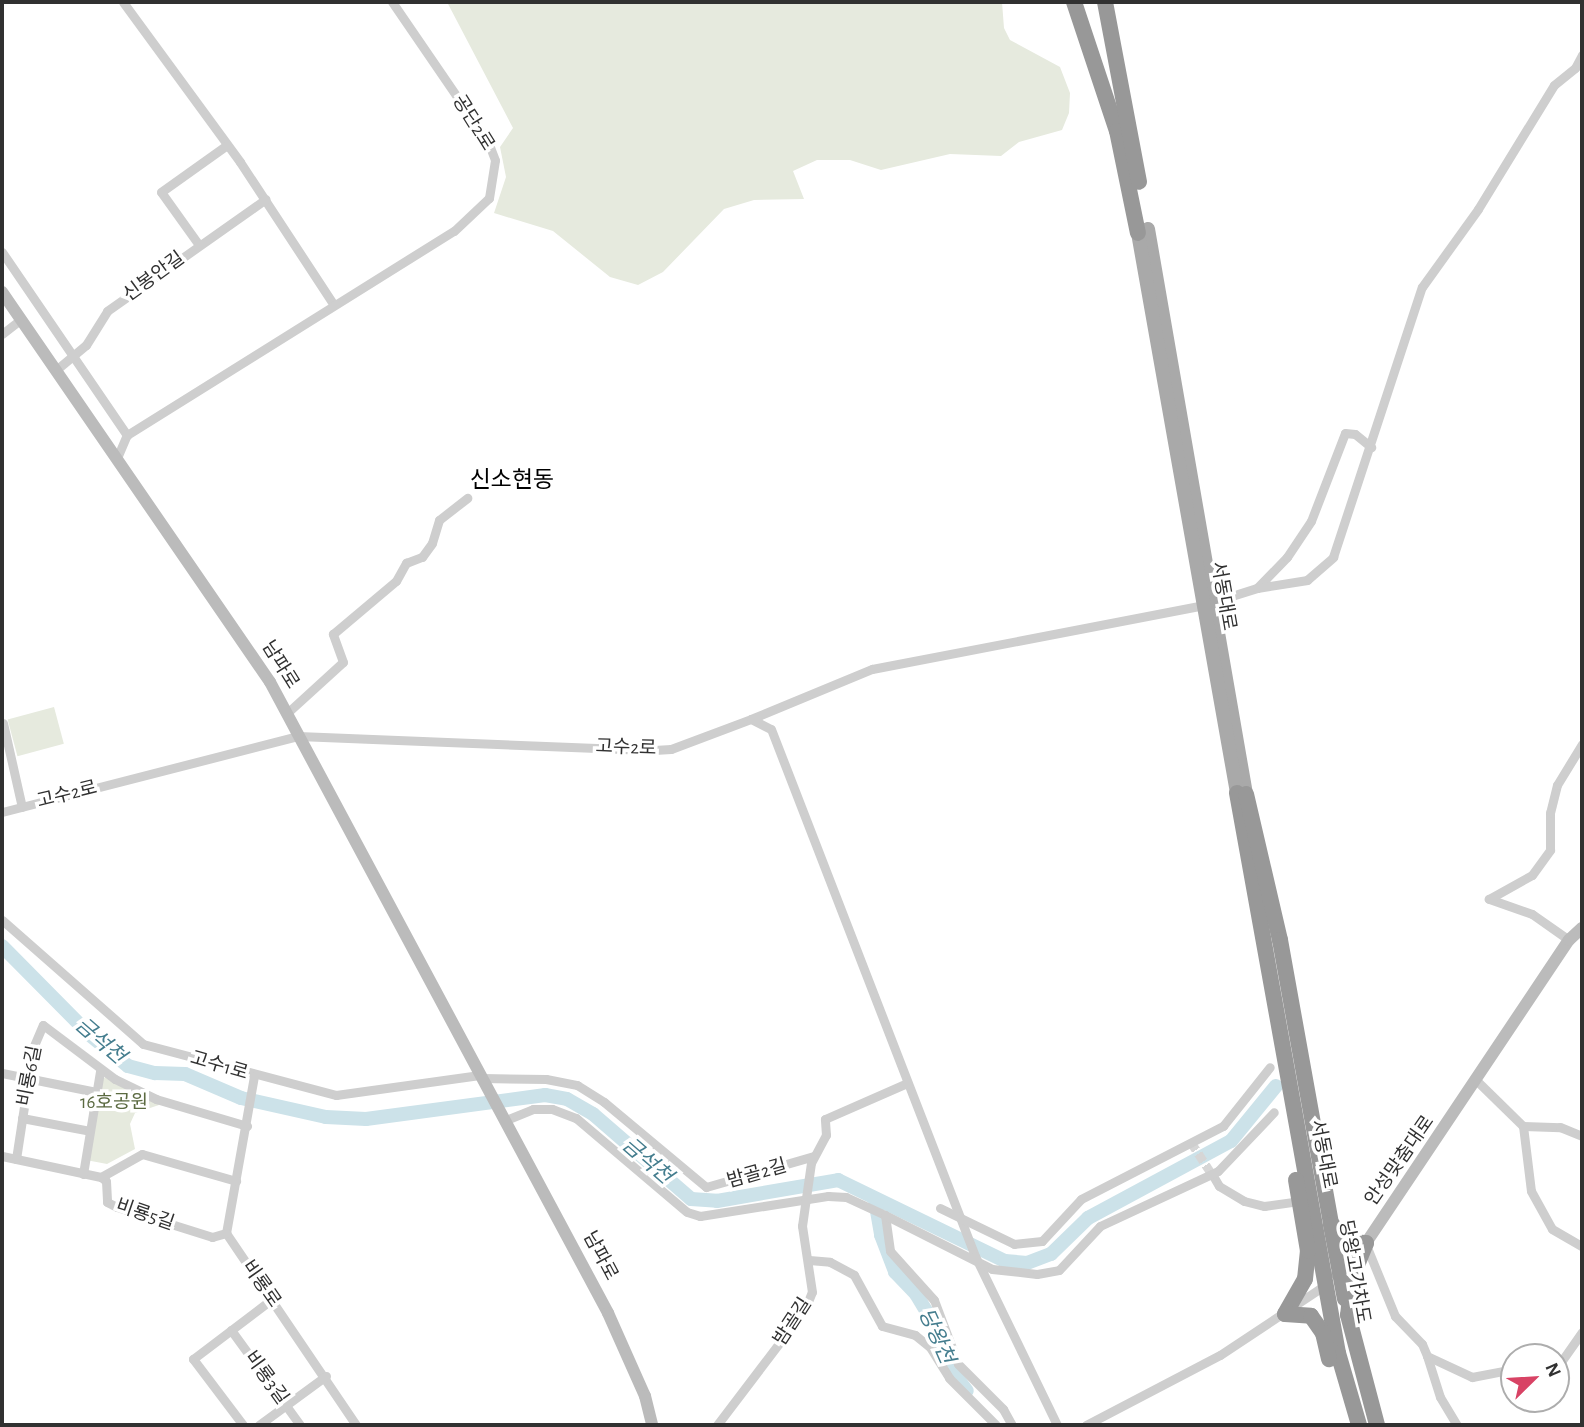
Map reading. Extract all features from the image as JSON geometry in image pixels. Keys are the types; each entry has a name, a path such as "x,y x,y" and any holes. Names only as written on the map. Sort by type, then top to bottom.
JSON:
{"highway":[{"name":"서동대로","path":"1074,2 1117,131 1143,231"},
{"name":"서동대로","path":"1105,2 1143,231"},
{"path":"1241,793 1236,832 1310,1201 1305,1279 1285,1314 1311,1315 1323,1333"},
{"path":"1241,793 1280,940 1339,1272 1377,1425"},
{"name":"당왕고가차도","path":"1310,1201 1343,1352"},
{"path":"1331,1223 1346,1242 1366,1244 1352,1278 1348,1315"},
{"path":"1308,1251 1320,1289 1323,1333 1350,1425"},
{"path":"1343,1352 1359,1425"},
{"path":"1343,1352 1368,1425"}],"main road":[{"name":"서동대로","path":"1143,231 1241,793"}],"street":[{"path":"123,2 266,199 334,305"},
{"name":"공단2로","path":"127,435 477,214 489,198 494,181 495,160 488,142 391,2"},
{"name":"고수2로","path":"2,812 298,737 671,749 872,669 1208,604 1257,588 1307,580 1333,557 1422,287 1478,209 1554,85 1575,68 1582,55"},
{"path":"199,245 162,192 228,145"},
{"name":"신봉안길","path":"56,370 76,357 107,311 266,199"},
{"path":"2,252 127,435 117,458"},
{"name":"남파로","path":"2,292 270,682 503,1115 630,1358 652,1425"},
{"path":"2,334 21,319"},
{"path":"1257,588 1287,557 1311,521 1345,433 1355,434 1371,447"},
{"path":"286,713 343,662 333,634 396,581 405,563 422,557 432,543 439,520 467,498"},
{"path":"751,719 771,729 977,1260 1057,1425"},
{"path":"2,723 22,807"},
{"path":"1569,940 1532,914 1489,899 1532,875 1550,850 1550,813 1557,785 1582,744"},
{"name":"고수1로","path":"2,919 143,1044 254,1076 336,1095 483,1079"},
{"name":"안성맞춤대로","path":"1086,1425 1285,1314 1339,1272 1366,1244 1478,1082 1569,940 1582,928"},
{"name":"비룡6길","path":"16,1159 33,1048 43,1025 100,1071 156,1099 247,1126"},
{"path":"940,1208 1014,1244 1042,1241 1081,1199 1223,1126 1270,1067"},
{"path":"83,1174 100,1071"},
{"path":"2,1073 96,1092"},
{"path":"226,1233 254,1076"},
{"name":"밤골2길","path":"483,1079 546,1079 577,1085 604,1102 706,1187 812,1160"},
{"path":"1478,1082 1523,1126 1531,1191 1552,1230 1582,1246"},
{"name":"밤골길","path":"717,1425 805,1309 812,1292 802,1226 812,1160 826,1135 825,1119 907,1083"},
{"path":"503,1115 533,1109 552,1109 576,1118 687,1212 699,1216 805,1198 846,1197 1010,1273 1059,1270 1100,1226 1212,1174 1274,1112"},
{"path":"22,1118 90,1131"},
{"path":"1523,1126 1560,1127 1582,1136"},
{"path":"101,1177 118,1163 142,1154 236,1181"},
{"name":"비룡5길","path":"2,1156 101,1177 106,1181 107,1202 117,1207 212,1237 226,1233"},
{"path":"1212,1174 1220,1186 1244,1201 1264,1206 1310,1201"},
{"path":"880,1212 890,1251 934,1300 958,1364 1003,1409 1012,1425"},
{"name":"비룡로","path":"226,1233 326,1376 356,1425"},
{"path":"1366,1244 1395,1316 1422,1344 1440,1397 1457,1425"},
{"path":"809,1260 830,1262 854,1275 882,1326 915,1335 930,1347 949,1378 996,1425"},
{"path":"243,1425 193,1359 272,1299"},
{"name":"비룡3길","path":"231,1330 300,1425"},
{"path":"1570,1349 1582,1332"},
{"path":"1427,1356 1472,1377 1500,1372"},
{"path":"259,1425 326,1376"}],"green space":[{"path":"447,2 1002,2 1004,28 1010,40 1060,67 1070,93 1069,113 1062,130 1019,142 1001,156 950,154 881,170 850,160 817,160 793,171 804,199 754,200 724,209 663,272 638,285 610,277 553,231 494,213 506,177 500,147 513,128"},
{"path":"54,707 64,744 17,756 8,719"},
{"name":"16호공원","path":"107,1075 162,1104 135,1113 130,1124 135,1149 107,1164 86,1160 91,1093"}],"waterway":[{"name":"금석천","path":"2,946 90,1035 128,1066 155,1073 185,1074 241,1098 326,1117 366,1119 545,1095 567,1099 593,1114 691,1199 717,1201 838,1180 1005,1261 1027,1263 1051,1254 1088,1218 1231,1141 1276,1086"},
{"name":"당왕천","path":"875,1200 881,1235 895,1272 916,1294 935,1326 942,1358 967,1391"}],"tunnel":[{"path":"1191,1142 1212,1174"}],"district":[{"name":"신소현동","path":"512,481"}]}
